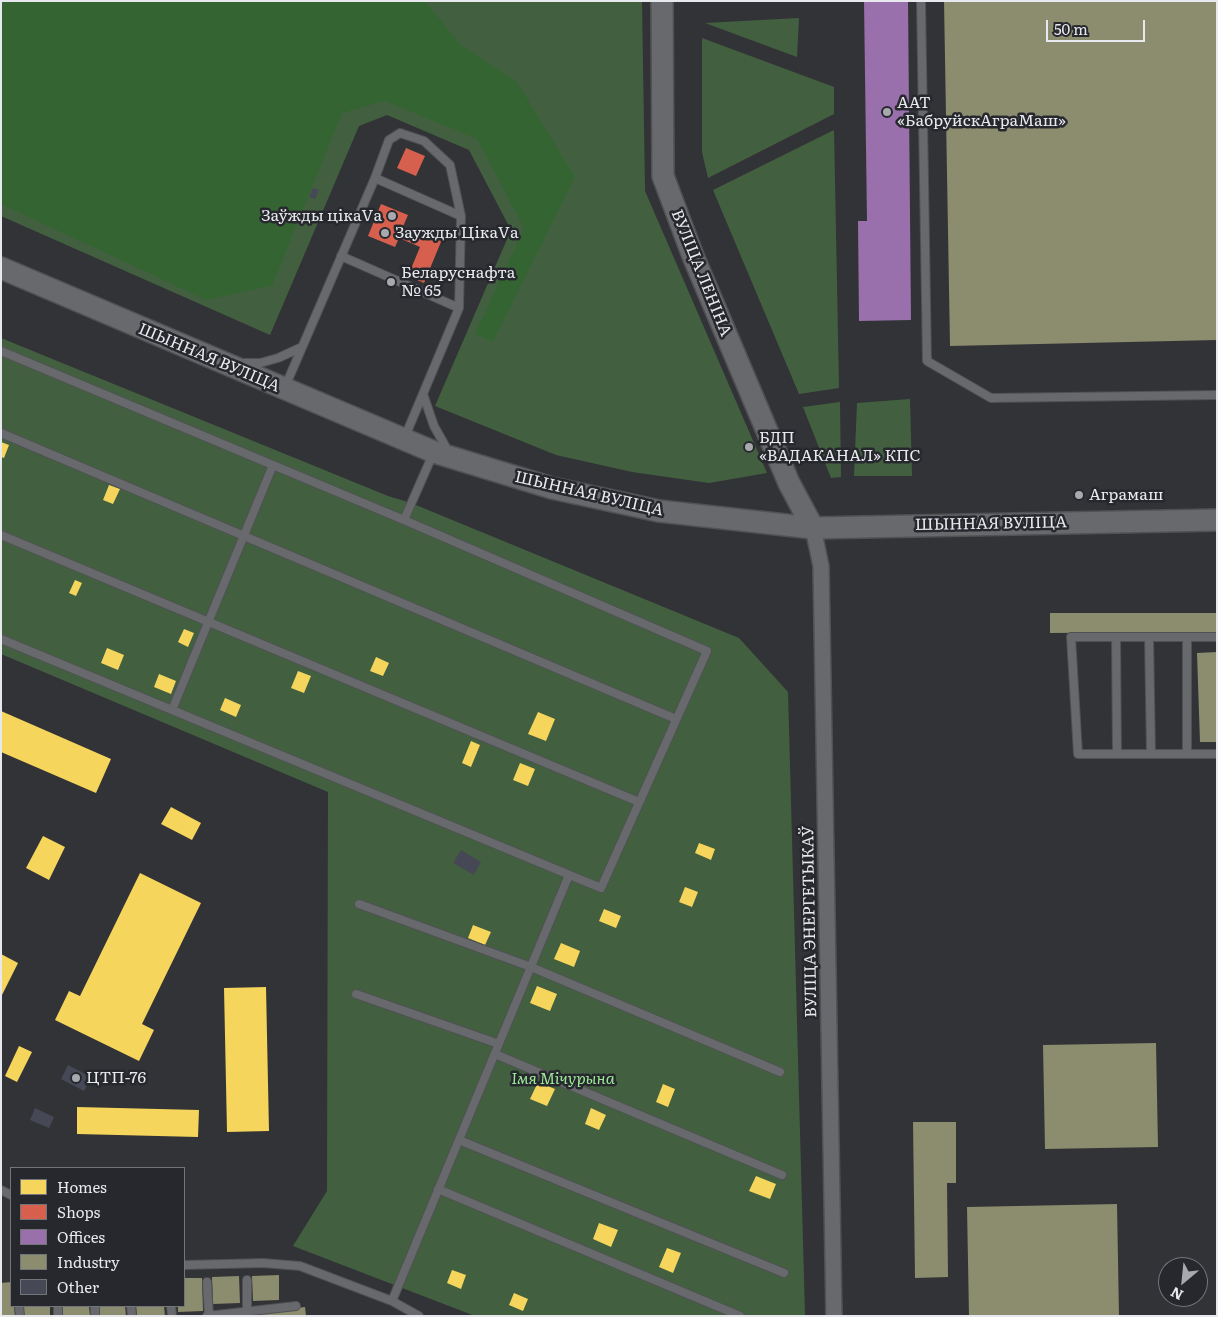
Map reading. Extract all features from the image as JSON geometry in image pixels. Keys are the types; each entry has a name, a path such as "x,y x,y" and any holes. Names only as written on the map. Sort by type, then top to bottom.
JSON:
{"main road":[{"name":"ВУЛІЦА ЛЕНІНА","path":"662,1 664,176 693,256 781,465 814,528"},
{"name":"ШЫННАЯ ВУЛІЦА","path":"1,268 403,441 552,488 659,511 814,528 1217,520"}],"street":[{"name":"ВУЛІЦА ЭНЕРГЕТЫКАЎ","path":"814,528 821,566 834,1316"}],"lane":[{"path":"921,1 927,362 992,398 1217,395"},
{"path":"284,390 375,178 389,140 400,133 424,141 450,165 461,216 459,308 403,441"},
{"path":"375,178 461,216"},
{"path":"342,256 459,308"},
{"path":"224,364 260,363 278,358 302,347"},
{"path":"1,350 404,520 707,651 601,888 1,639"},
{"path":"404,520 443,455 423,394"},
{"path":"1,434 676,719"},
{"path":"172,710 273,465"},
{"path":"1,535 639,802"},
{"path":"1217,637 1071,637 1078,754 1217,754"},
{"path":"1116,637 1117,754"},
{"path":"1149,637 1151,754"},
{"path":"1187,637 1187,754"},
{"path":"392,1300 569,875"},
{"path":"359,904 531,967 780,1072"},
{"path":"356,994 498,1044"},
{"path":"495,1054 782,1174"},
{"path":"459,1140 784,1273"},
{"path":"438,1189 740,1316"},
{"path":"185,1265 263,1263 300,1266 392,1300 419,1316"},
{"path":"247,1280 247,1312"},
{"path":"207,1282 208,1316 296,1306"}],"green space":[{"path":"1,1 642,1 645,191 767,473 709,483 632,472 556,455 435,406 511,230 469,150 387,115 359,126 270,335 1,216"},
{"path":"1,1 425,1 461,45 517,82 575,177 493,342 475,334 524,228 477,139 385,101 342,113 272,286 206,300 1,204"},
{"path":"799,18 797,57 705,23"},
{"path":"702,38 834,87 834,114 708,178 702,152"},
{"path":"834,130 839,388 799,394 713,190"},
{"name":"Імя Мічурына","path":"1,338 388,496 411,503 739,638 788,692 805,1316 475,1316 293,1246 327,1191 328,792 1,654"},
{"path":"910,399 912,476 854,476 857,403"},
{"path":"840,402 841,477 831,478 803,407"}],"building: Homes":[{"path":"1,442 9,445 4,458 1,457"},
{"path":"109,485 120,489 113,504 103,500"},
{"path":"75,580 82,583 76,596 69,593"},
{"path":"184,629 194,633 188,647 178,642"},
{"path":"107,648 124,655 118,670 101,663"},
{"path":"376,657 389,663 383,676 370,671"},
{"path":"298,671 311,676 304,693 291,688"},
{"path":"159,674 176,681 171,694 154,687"},
{"path":"225,698 241,705 236,717 220,710"},
{"path":"1,711 111,759 96,793 1,752"},
{"path":"538,712 555,719 546,741 528,734"},
{"path":"471,741 480,745 471,767 462,763"},
{"path":"520,763 535,769 528,786 513,780"},
{"path":"171,807 201,823 192,840 161,824"},
{"path":"43,836 65,847 49,880 26,868"},
{"path":"699,843 715,849 711,860 695,853"},
{"path":"140,873 201,903 142,1024 154,1030 139,1061 55,1020 69,991 80,996"},
{"path":"685,887 698,892 692,907 679,902"},
{"path":"604,909 621,916 616,928 599,921"},
{"path":"473,925 491,932 485,945 468,938"},
{"path":"561,943 580,951 574,967 554,959"},
{"path":"1,954 18,963 1,997"},
{"path":"537,986 557,994 550,1011 530,1003"},
{"path":"266,987 269,1131 227,1132 224,988"},
{"path":"19,1046 32,1052 17,1082 5,1076"},
{"path":"538,1082 555,1089 547,1106 530,1099"},
{"path":"663,1084 675,1089 668,1107 656,1102"},
{"path":"77,1107 199,1110 198,1137 77,1134"},
{"path":"591,1108 606,1115 599,1130 585,1124"},
{"path":"756,1176 776,1184 770,1199 749,1191"},
{"path":"599,1223 618,1230 611,1247 593,1239"},
{"path":"667,1248 681,1253 673,1273 659,1267"},
{"path":"452,1270 466,1275 461,1289 447,1283"},
{"path":"514,1293 528,1299 523,1311 509,1305"}],"building: Shops":[{"path":"406,148 425,156 416,176 397,168"},
{"path":"381,204 408,215 402,229 422,238 426,230 443,237 424,283 408,276 420,247 399,238 395,247 368,236"}],"building: Offices":[{"name":"ААТ «БабруйскАграМаш»","path":"864,1 908,1 911,320 859,321 858,221 867,221"}],"building: Industry":[{"path":"944,1 1217,1 1217,340 950,346"},
{"name":"БДП «ВАДАКАНАЛ» КПС","path":"747,443 751,443 754,448 753,452 747,453 744,450 744,446"},
{"path":"1050,613 1217,613 1217,632 1050,633"},
{"path":"1217,652 1217,742 1200,742 1197,653"},
{"path":"1156,1043 1158,1147 1045,1149 1043,1045"},
{"path":"913,1122 956,1122 956,1183 947,1183 948,1277 915,1278"},
{"path":"1117,1204 1119,1316 969,1316 967,1207"},
{"path":"279,1275 279,1300 253,1301 252,1276"},
{"path":"239,1276 240,1303 213,1304 212,1277"},
{"path":"185,1278 202,1278 203,1311 178,1312 178,1307 185,1307"},
{"path":"10,1282 10,1307 14,1307 15,1316 1,1316 1,1283"},
{"path":"23,1307 50,1307 50,1316 24,1316"},
{"path":"61,1307 89,1307 90,1316 62,1316"},
{"path":"98,1307 125,1307 126,1316 99,1316"},
{"path":"136,1307 164,1307 165,1316 137,1316"},
{"path":"305,1307 306,1316 241,1316 241,1314"}],"building: Other":[{"path":"313,188 319,190 315,199 309,197"},
{"path":"461,850 481,862 474,875 453,863"},
{"name":"ЦТП-76","path":"68,1065 91,1077 84,1091 61,1079"},
{"path":"35,1108 54,1117 49,1128 30,1120"}],"place":[{"name":"ААТ «БабруйскАграМаш»","path":"887,112"},
{"name":"Заўжды цікаVа","path":"392,216"},
{"name":"Заужды ЦікаVа","path":"385,233"},
{"name":"Беларуснафта № 65","path":"391,282"},
{"name":"БДП «ВАДАКАНАЛ» КПС","path":"749,447"},
{"name":"Аграмаш","path":"1079,495"},
{"name":"ЦТП-76","path":"76,1078"}]}
